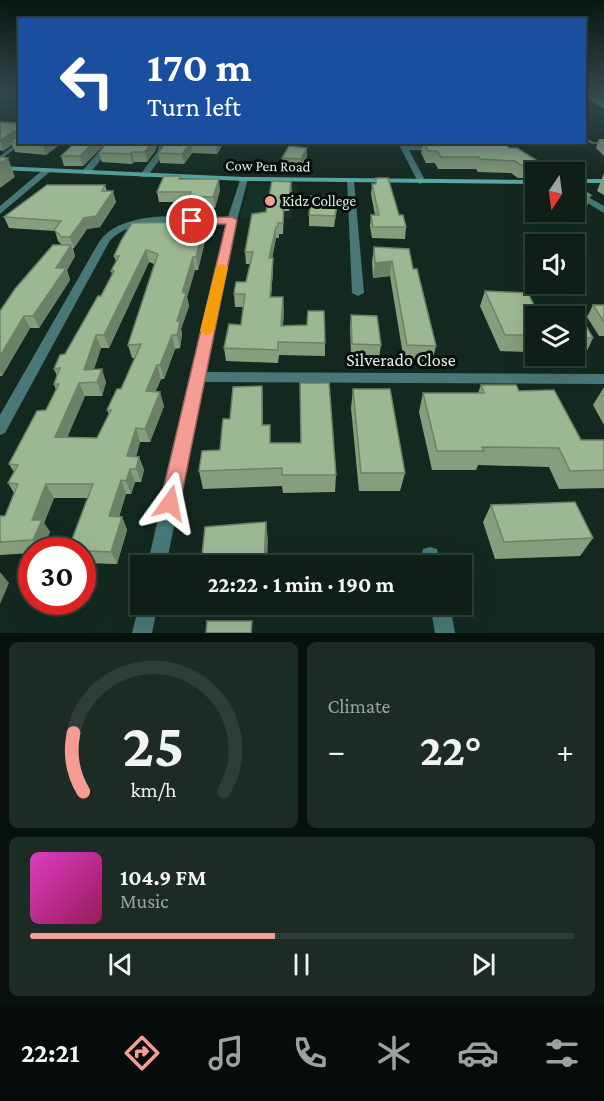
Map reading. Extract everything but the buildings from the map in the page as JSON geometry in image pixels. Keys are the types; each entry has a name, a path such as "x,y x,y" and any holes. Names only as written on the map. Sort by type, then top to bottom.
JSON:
{"main road":[{"name":"Cow Pen Road","path":"0,168 244,179 525,182"},
{"path":"585,182 604,181"}],"street":[{"path":"144,175 161,152 163,144"},
{"path":"403,145 449,148 451,144"},
{"path":"403,145 422,182"},
{"path":"86,172 105,150"},
{"path":"0,211 48,170"},
{"path":"158,555 232,220 244,179"},
{"path":"350,181 358,293"},
{"path":"585,198 604,210"},
{"path":"0,429 104,242 112,232 139,223 232,220"},
{"name":"Silverado Close","path":"197,377 604,378"},
{"path":"142,633 146,615"},
{"path":"442,615 445,633"}],"lane":[{"path":"586,140 593,143 604,143"},
{"path":"0,158 19,144"}],"shaded area":[{"name":"Kidz College","path":"249,184 298,185 292,218 240,218"}],"slow traffic":[{"path":"207,331 222,267"}],"place":[{"name":"Kidz College","path":"270,201"}],"route":[{"path":"170,503 232,220 192,221"}]}
